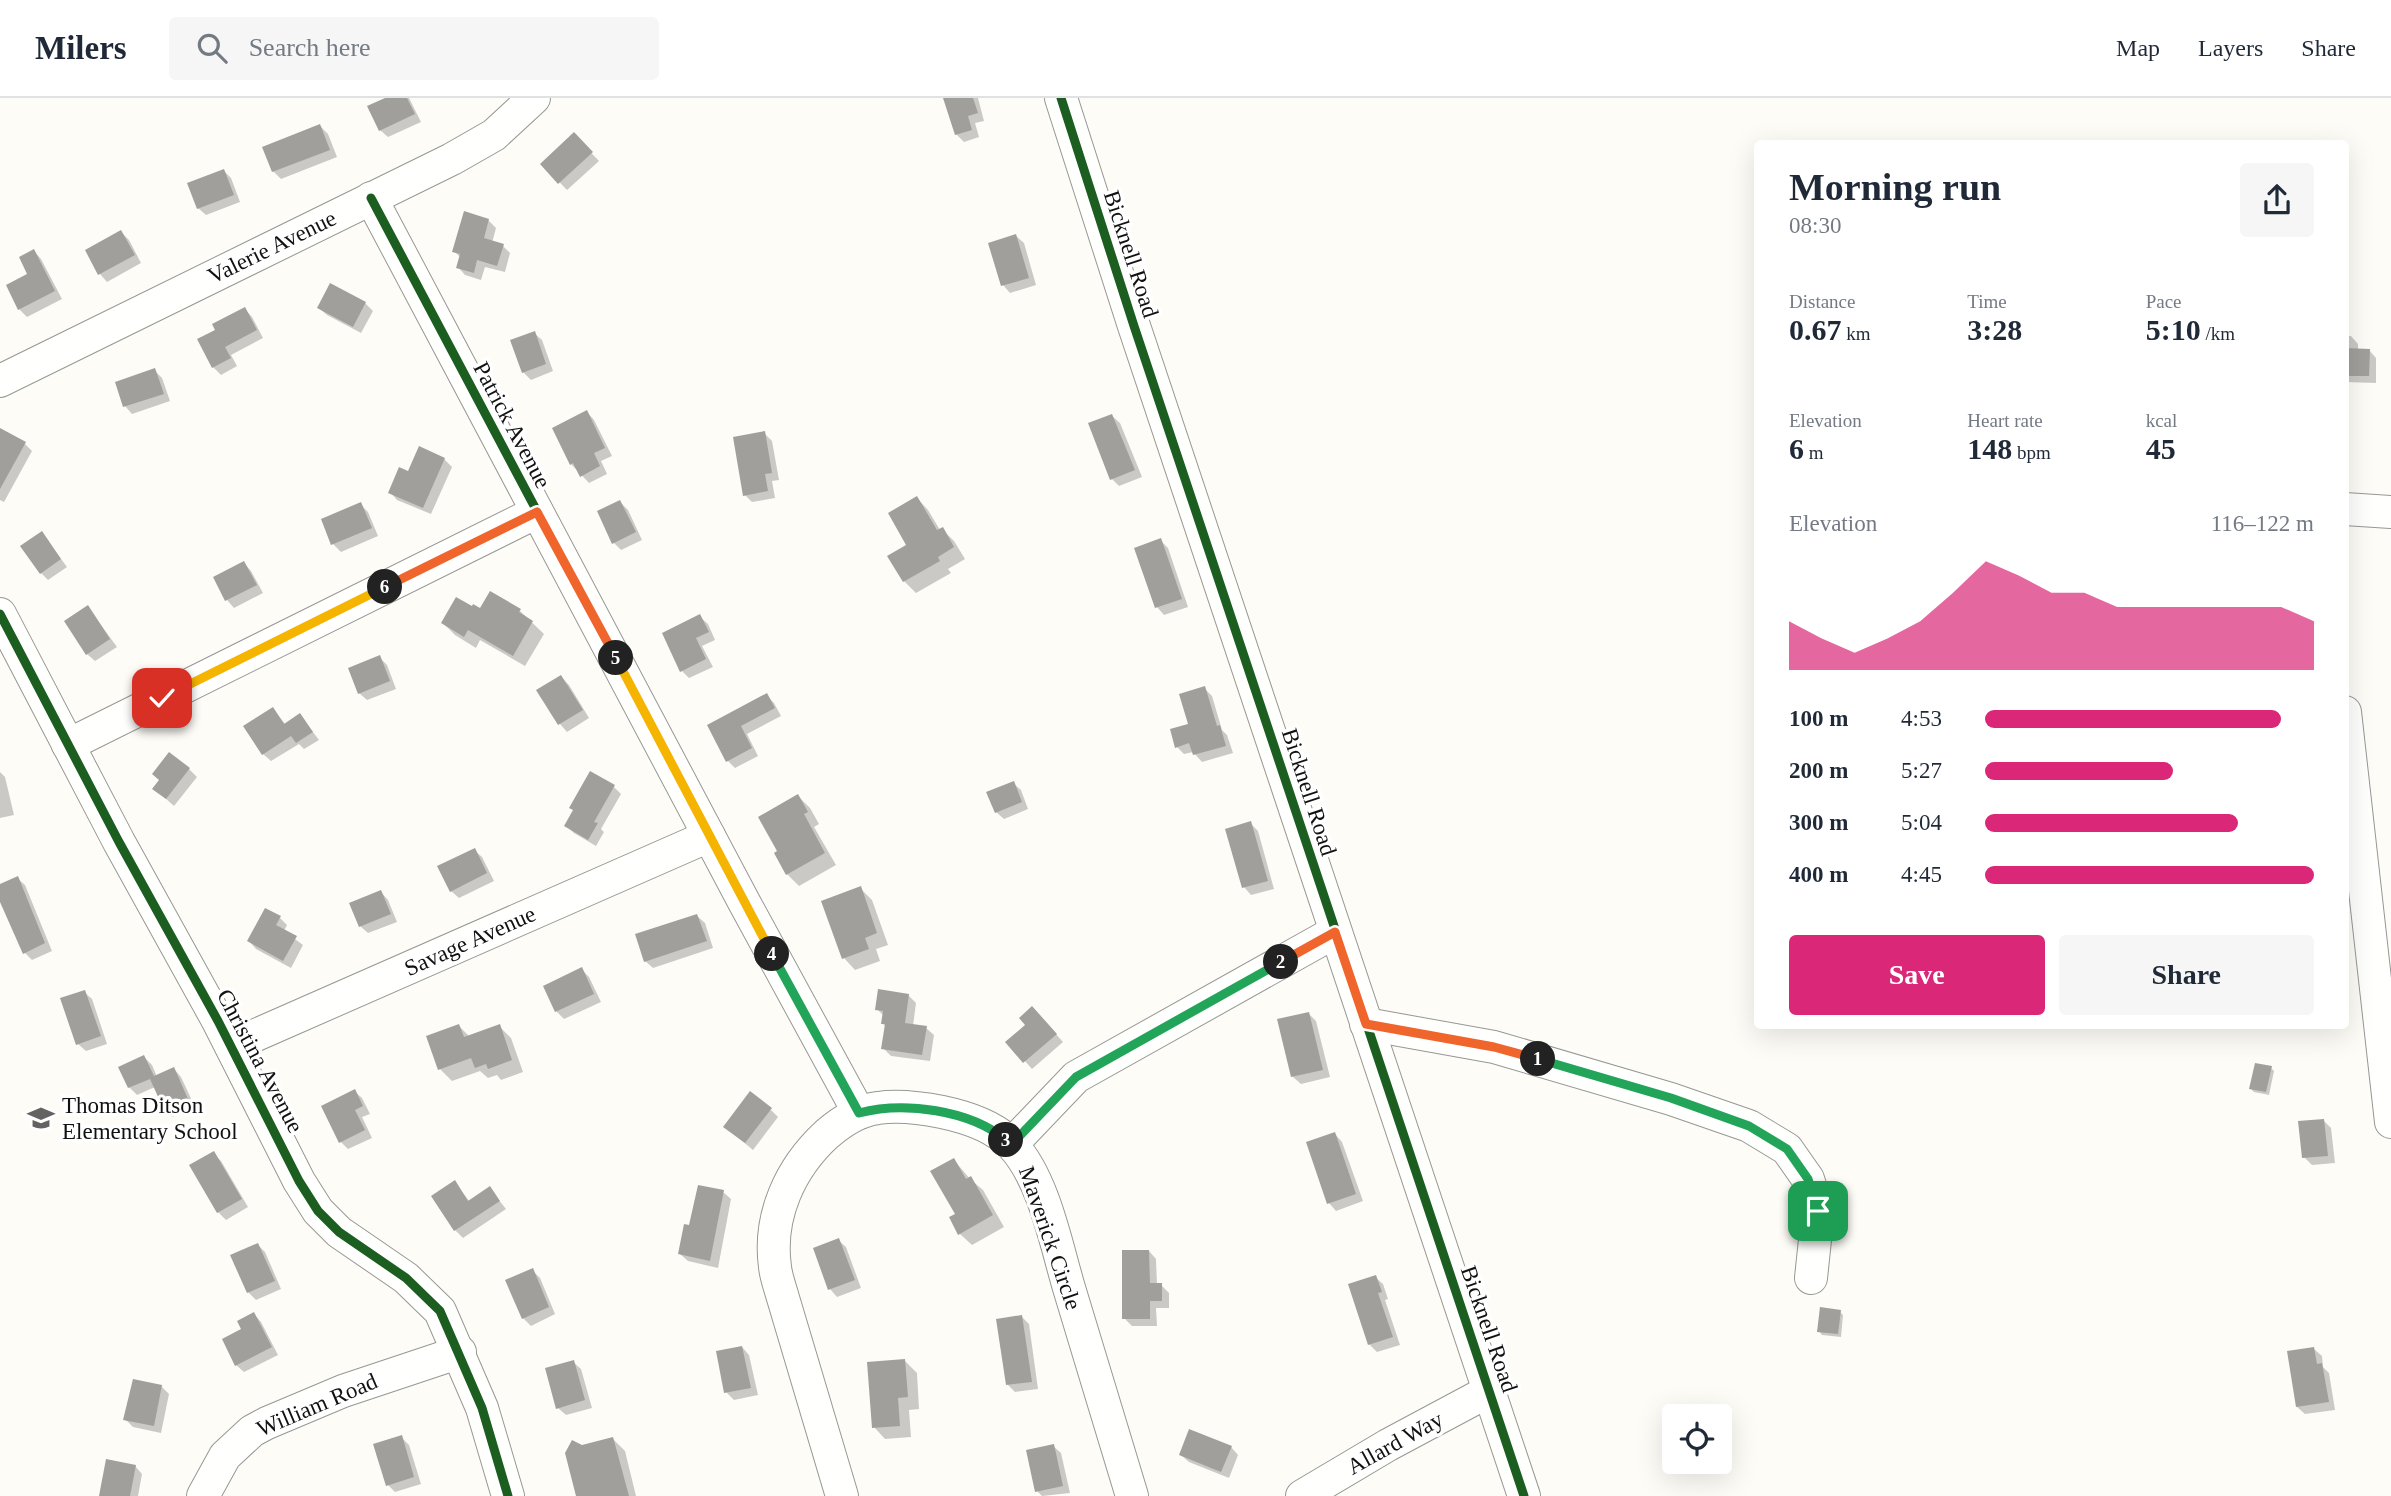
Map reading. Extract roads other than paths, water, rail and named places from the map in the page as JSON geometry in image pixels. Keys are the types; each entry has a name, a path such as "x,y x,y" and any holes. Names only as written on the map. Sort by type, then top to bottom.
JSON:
{"street":[{"name":"Valerie Avenue","path":"0,381 494,135 534,98"},
{"name":"Bicknell Road","path":"1061,98 1133,326 1524,1496"},
{"name":"Patrick Avenue","path":"371,198 859,1113"},
{"path":"2349,509 2391,512"},
{"path":"68,745 537,512"},
{"name":"Christina Avenue","path":"0,614 231,1046 299,1181 318,1211 339,1232 387,1264 440,1311 482,1408 508,1496"},
{"path":"2349,748 2391,1122"},
{"name":"Savage Avenue","path":"231,1046 709,836"},
{"path":"1012,1144 1076,1077 1335,932"},
{"path":"1366,1024 1494,1047 1671,1098 1749,1126 1787,1149 1808,1179 1818,1211 1811,1278"},
{"name":"Maverick Circle","path":"842,1496 783,1297 775,1267 774,1242 782,1199 801,1161 833,1129 859,1113 878,1108 929,1109 953,1115 996,1132 1012,1144 1029,1171 1047,1216 1132,1496"},
{"name":"William Road","path":"203,1496 225,1456 252,1431 343,1391 460,1352"},
{"name":"Allard Way","path":"1302,1496 1388,1445 1489,1391"}],"place":[{"name":"Thomas Ditson Elementary School","path":"41,1118"}]}
